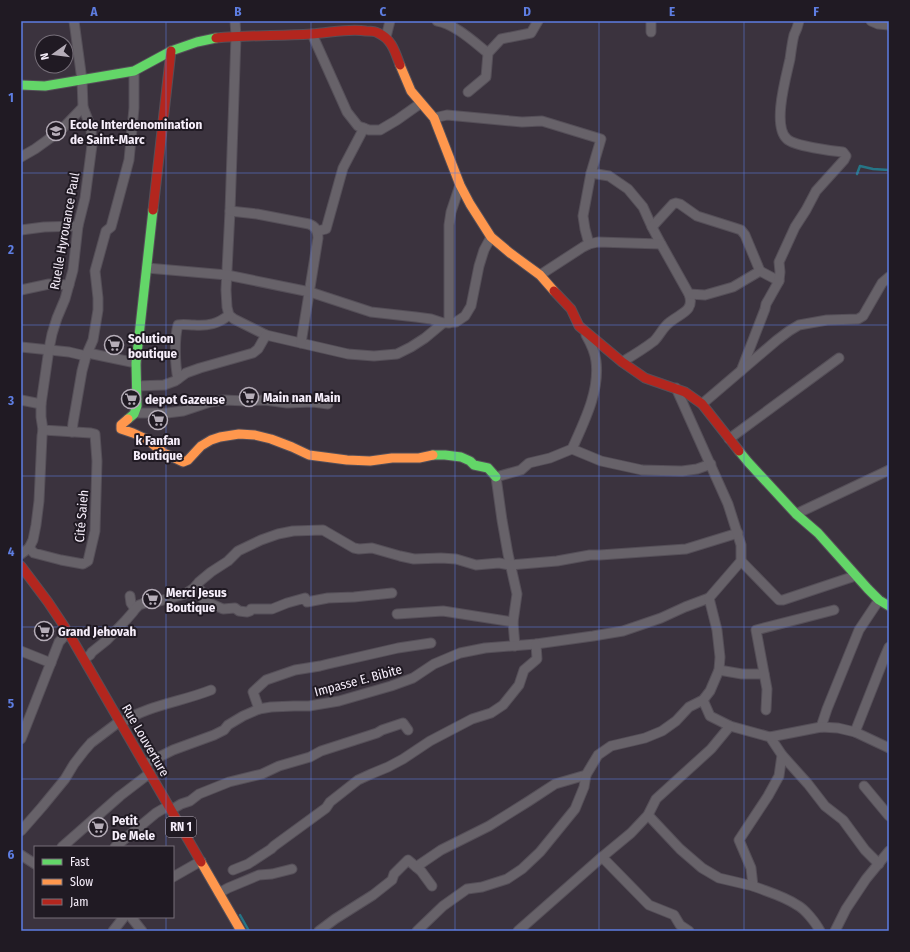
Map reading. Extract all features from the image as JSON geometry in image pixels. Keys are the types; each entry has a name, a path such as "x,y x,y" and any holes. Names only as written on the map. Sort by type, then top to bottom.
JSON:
{"street":[{"name":"Ruelle Hyrouance Paul","path":"29,548 33,540 40,488 43,430 41,404 49,349 57,318 65,299 73,270 78,226 85,198 92,145 91,128 83,107 82,80 74,21"},
{"path":"235,21 236,36 226,290 229,315 266,335 348,354 374,356 397,354 411,347 446,323"},
{"path":"386,37 390,21"},
{"path":"437,21 443,22 466,35 488,53"},
{"path":"468,92 486,77 488,53 501,39 531,33 538,21"},
{"path":"651,21 651,32"},
{"path":"741,371 766,304 779,281 779,262 795,227 816,191 846,156 843,152 817,148 789,141 784,135 781,121 781,103 794,36 799,21"},
{"path":"871,21 878,24 889,24"},
{"path":"21,85 45,86 134,71 171,51 210,39 236,36 312,34 344,30 377,32 386,37 392,46 411,91 434,118 460,185 491,237 540,275 571,309 579,326 622,362 645,378 685,392 702,404 748,462 796,514 818,533 879,600 889,606"},
{"path":"312,34 347,112 358,126 369,130 380,130 397,120 420,103"},
{"path":"171,51 136,363 137,406 134,414 121,425 121,429 133,432 164,453 183,462 188,460 201,446 210,440 238,434 255,435 271,439 310,455 347,460 370,461 392,458 419,458 432,455 446,455 461,457 474,465 488,468 496,477 510,565 517,594 513,622 515,646"},
{"path":"43,430 72,432 81,378 87,354 93,340 98,310 98,298 94,272 106,231 111,227 129,160 134,108 134,71"},
{"path":"21,157 60,131 83,107"},
{"path":"434,118 447,115 522,122 542,121 601,139 591,173 583,216 588,244"},
{"path":"317,231 326,229 343,168 364,128"},
{"path":"591,173 609,176 628,189 643,206 652,227 690,294 691,299 690,306 686,311 669,322 654,341 622,362"},
{"path":"446,323 449,225 451,212 460,185"},
{"path":"652,227 673,204 680,204 697,216 741,230 760,270 779,281"},
{"path":"230,211 257,214 309,224 312,225 317,231 318,238 301,343"},
{"path":"21,230 44,227 78,226"},
{"path":"147,268 227,275 310,292 371,312 431,319 446,323 456,322 465,316 471,306 479,266 484,250 491,237"},
{"path":"540,275 588,244 598,242 661,244"},
{"path":"690,294 705,295 733,287 760,270"},
{"path":"702,404 789,330 799,325 827,320 858,319 863,316 889,277"},
{"path":"21,290 49,284 69,285"},
{"path":"178,379 176,371 176,330 178,325 216,324 229,315"},
{"path":"496,477 521,470 529,463 550,458 572,449 587,415 596,382 596,360 590,342 584,331"},
{"path":"137,386 164,385 178,379 186,373 253,353 258,350 266,335"},
{"path":"21,347 87,354 136,363"},
{"path":"729,439 839,358"},
{"path":"417,931 443,906 467,889 482,887 506,879 522,869 540,852 575,808 584,787 586,774 598,755 611,746 645,738 662,731 676,721 689,707 703,700 710,691 719,670 720,657 717,630 710,598 741,561 741,545 728,504 676,388"},
{"path":"21,400 41,404"},
{"path":"135,411 167,413 183,411 210,402 224,400 265,400 287,403 313,402 328,404"},
{"name":"Cité Saieh","path":"29,548 34,553 61,560 83,564 88,561 95,531 97,461 95,434 72,432"},
{"path":"572,449 600,461 642,470 682,471 697,469 711,464"},
{"path":"796,514 889,470"},
{"path":"88,655 106,640 139,605 185,594 211,572 228,561 238,551 278,534 300,530 323,530 354,548 359,549 372,548 414,559 456,559 476,565 499,563 510,565 557,561 590,555 686,549 738,533"},
{"path":"21,554 29,548"},
{"path":"741,561 779,600 856,576"},
{"name":"Rue Louverture","path":"21,566 68,632 88,655 123,721 148,762 150,773 173,807 239,930"},
{"path":"196,586 202,592 202,598 207,602 223,609 235,608 239,611 248,612 251,609 272,609 287,602 305,598 307,602 328,598 354,597 392,592"},
{"path":"130,596 130,603 135,609"},
{"name":"Impasse E. Bibite","path":"148,762 173,750 214,735 224,730 233,722 259,709 271,707 309,706 339,701 413,678 434,664 460,654 485,648 536,644 623,630 661,618 710,598"},
{"path":"821,727 827,708 859,630 879,600"},
{"path":"766,710 767,689 756,630 834,610"},
{"path":"397,614 443,611 513,622"},
{"path":"21,739 59,642 68,632"},
{"path":"259,709 253,692 266,680 295,670 320,666 398,648 431,643"},
{"path":"233,870 248,864 271,849 326,808 330,802 358,780 388,767 430,741 472,719 490,713 503,705 519,685 524,670 537,659 536,644"},
{"path":"855,732 882,661 889,647"},
{"path":"21,651 51,663"},
{"path":"719,670 742,674 764,674"},
{"path":"21,830 42,807 91,743 123,721 139,713 211,690"},
{"path":"703,700 710,716 730,726 770,737 821,727 838,728 855,732 889,748"},
{"path":"116,846 156,813 190,801 199,794 228,782 262,774 279,766 310,757 322,751 378,733 382,730 402,723 408,730"},
{"path":"518,931 631,833 648,815 656,799 711,749 730,726"},
{"path":"770,737 782,755 825,806 843,820 865,850 879,864"},
{"path":"753,886 751,868 739,840 768,796 779,776 782,755"},
{"path":"63,846 120,796 150,773"},
{"path":"416,867 441,850 489,826 555,784 586,774"},
{"path":"864,786 889,816"},
{"path":"648,815 680,849 702,868 719,878 753,886 790,900 799,906 817,925 820,931"},
{"path":"835,931 850,903 866,879 889,851"},
{"path":"21,855 34,863"},
{"path":"602,857 649,905 674,915 680,925 689,931"},
{"path":"319,931 373,895 392,880 394,874 408,860 421,871 432,886"},
{"path":"174,876 201,861"},
{"path":"219,893 259,875 272,874 292,869"},
{"path":"113,931 123,918"},
{"path":"132,918 142,931"}],"waterway":[{"path":"857,174 860,166 889,170"},
{"path":"240,915 249,931"}],"traffic: fast":[{"path":"21,85 45,86 134,71 171,51 197,42 216,38"},
{"path":"128,419 134,414 137,406 136,363 153,210"},
{"path":"739,451 796,514 818,533 868,589 879,600 889,606"},
{"path":"433,455 461,457 470,461 474,465 488,468 496,477"}],"traffic: slow":[{"path":"400,65 411,91 434,118 460,185 491,237 540,275 554,291"},
{"path":"128,419 121,425 121,429 146,439 164,453 183,462 188,460 201,446 211,440 239,434 255,435 271,439 309,455 347,460 370,461 392,458 419,458 433,455"},
{"path":"201,862 241,931"}],"traffic: jam":[{"path":"216,38 311,34 352,30 372,31 377,32 390,42 400,65"},
{"path":"153,210 171,51"},
{"path":"554,291 571,309 579,326 622,362 645,378 685,392 702,404 739,451"},
{"path":"21,566 68,632 201,862"}],"place":[{"name":"Ecole Interdenomination de Saint-Marc","path":"56,131"},
{"name":"Solution boutique","path":"114,345"},
{"name":"Main nan Main","path":"249,397"},
{"name":"depot Gazeuse","path":"131,399"},
{"name":"k Fanfan Boutique","path":"158,420"},
{"name":"Merci Jesus Boutique","path":"152,599"},
{"name":"Grand Jehovah","path":"44,631"},
{"name":"Petit De Mele","path":"98,827"}]}
